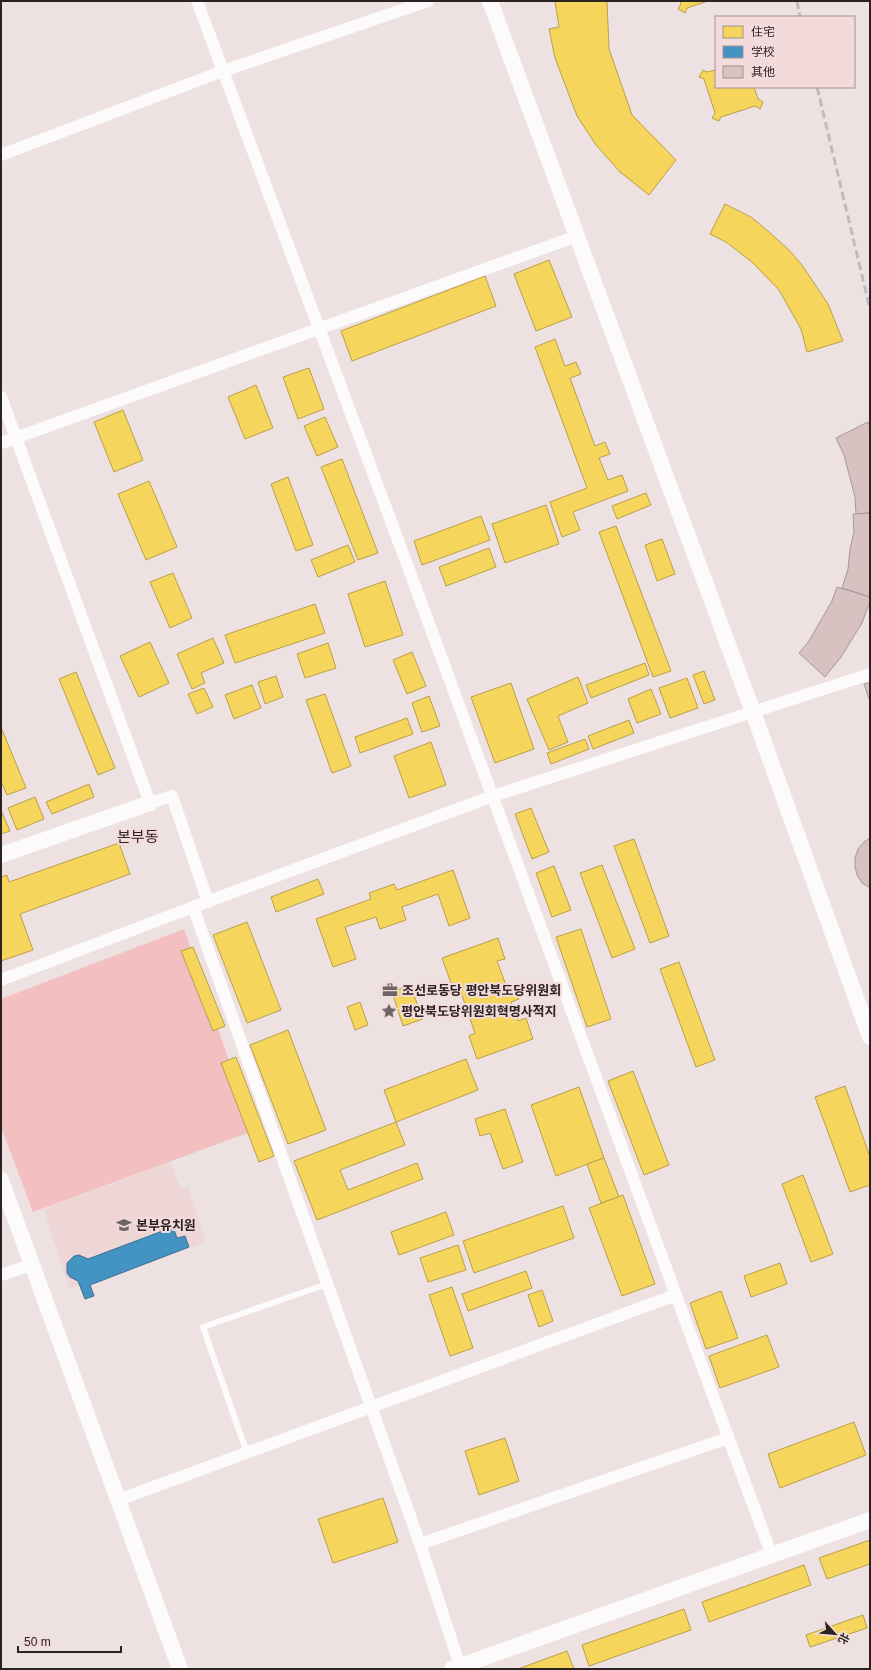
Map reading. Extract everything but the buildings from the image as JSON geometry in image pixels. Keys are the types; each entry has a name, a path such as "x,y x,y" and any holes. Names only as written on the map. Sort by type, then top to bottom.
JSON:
{"street":[{"path":"197,1 494,796 772,1556"},
{"path":"1,155 223,71 428,1"},
{"path":"490,1 753,712 870,1037"},
{"path":"1,443 577,236"},
{"path":"1,397 150,803"},
{"path":"1,980 193,907 494,796 870,674"},
{"path":"1,855 172,796 208,902"},
{"path":"193,907 420,1544 456,1668 870,1520"},
{"path":"1,1180 180,1669"},
{"path":"1,1275 31,1264"},
{"path":"118,1500 676,1295"},
{"path":"420,1544 728,1438"}],"lane":[{"path":"247,1453 203,1327 327,1284"}],"shaded area":[{"path":"184,929 253,1131 33,1212 1,1127 1,999"},
{"name":"본부유치원","path":"170,1162 181,1189 188,1187 206,1242 90,1285 94,1296 85,1299 80,1285 70,1288 43,1209"}],"railway":[{"path":"797,1 800,16"},
{"path":"817,88 870,309"}],"place":[{"name":"조선로동당 평안북도당위원회","path":"390,990"},
{"name":"평안북도당위원회혁명사적지","path":"389,1011"},
{"name":"본부유치원","path":"124,1225"}],"district":[{"name":"본부동","path":"138,836"}]}
